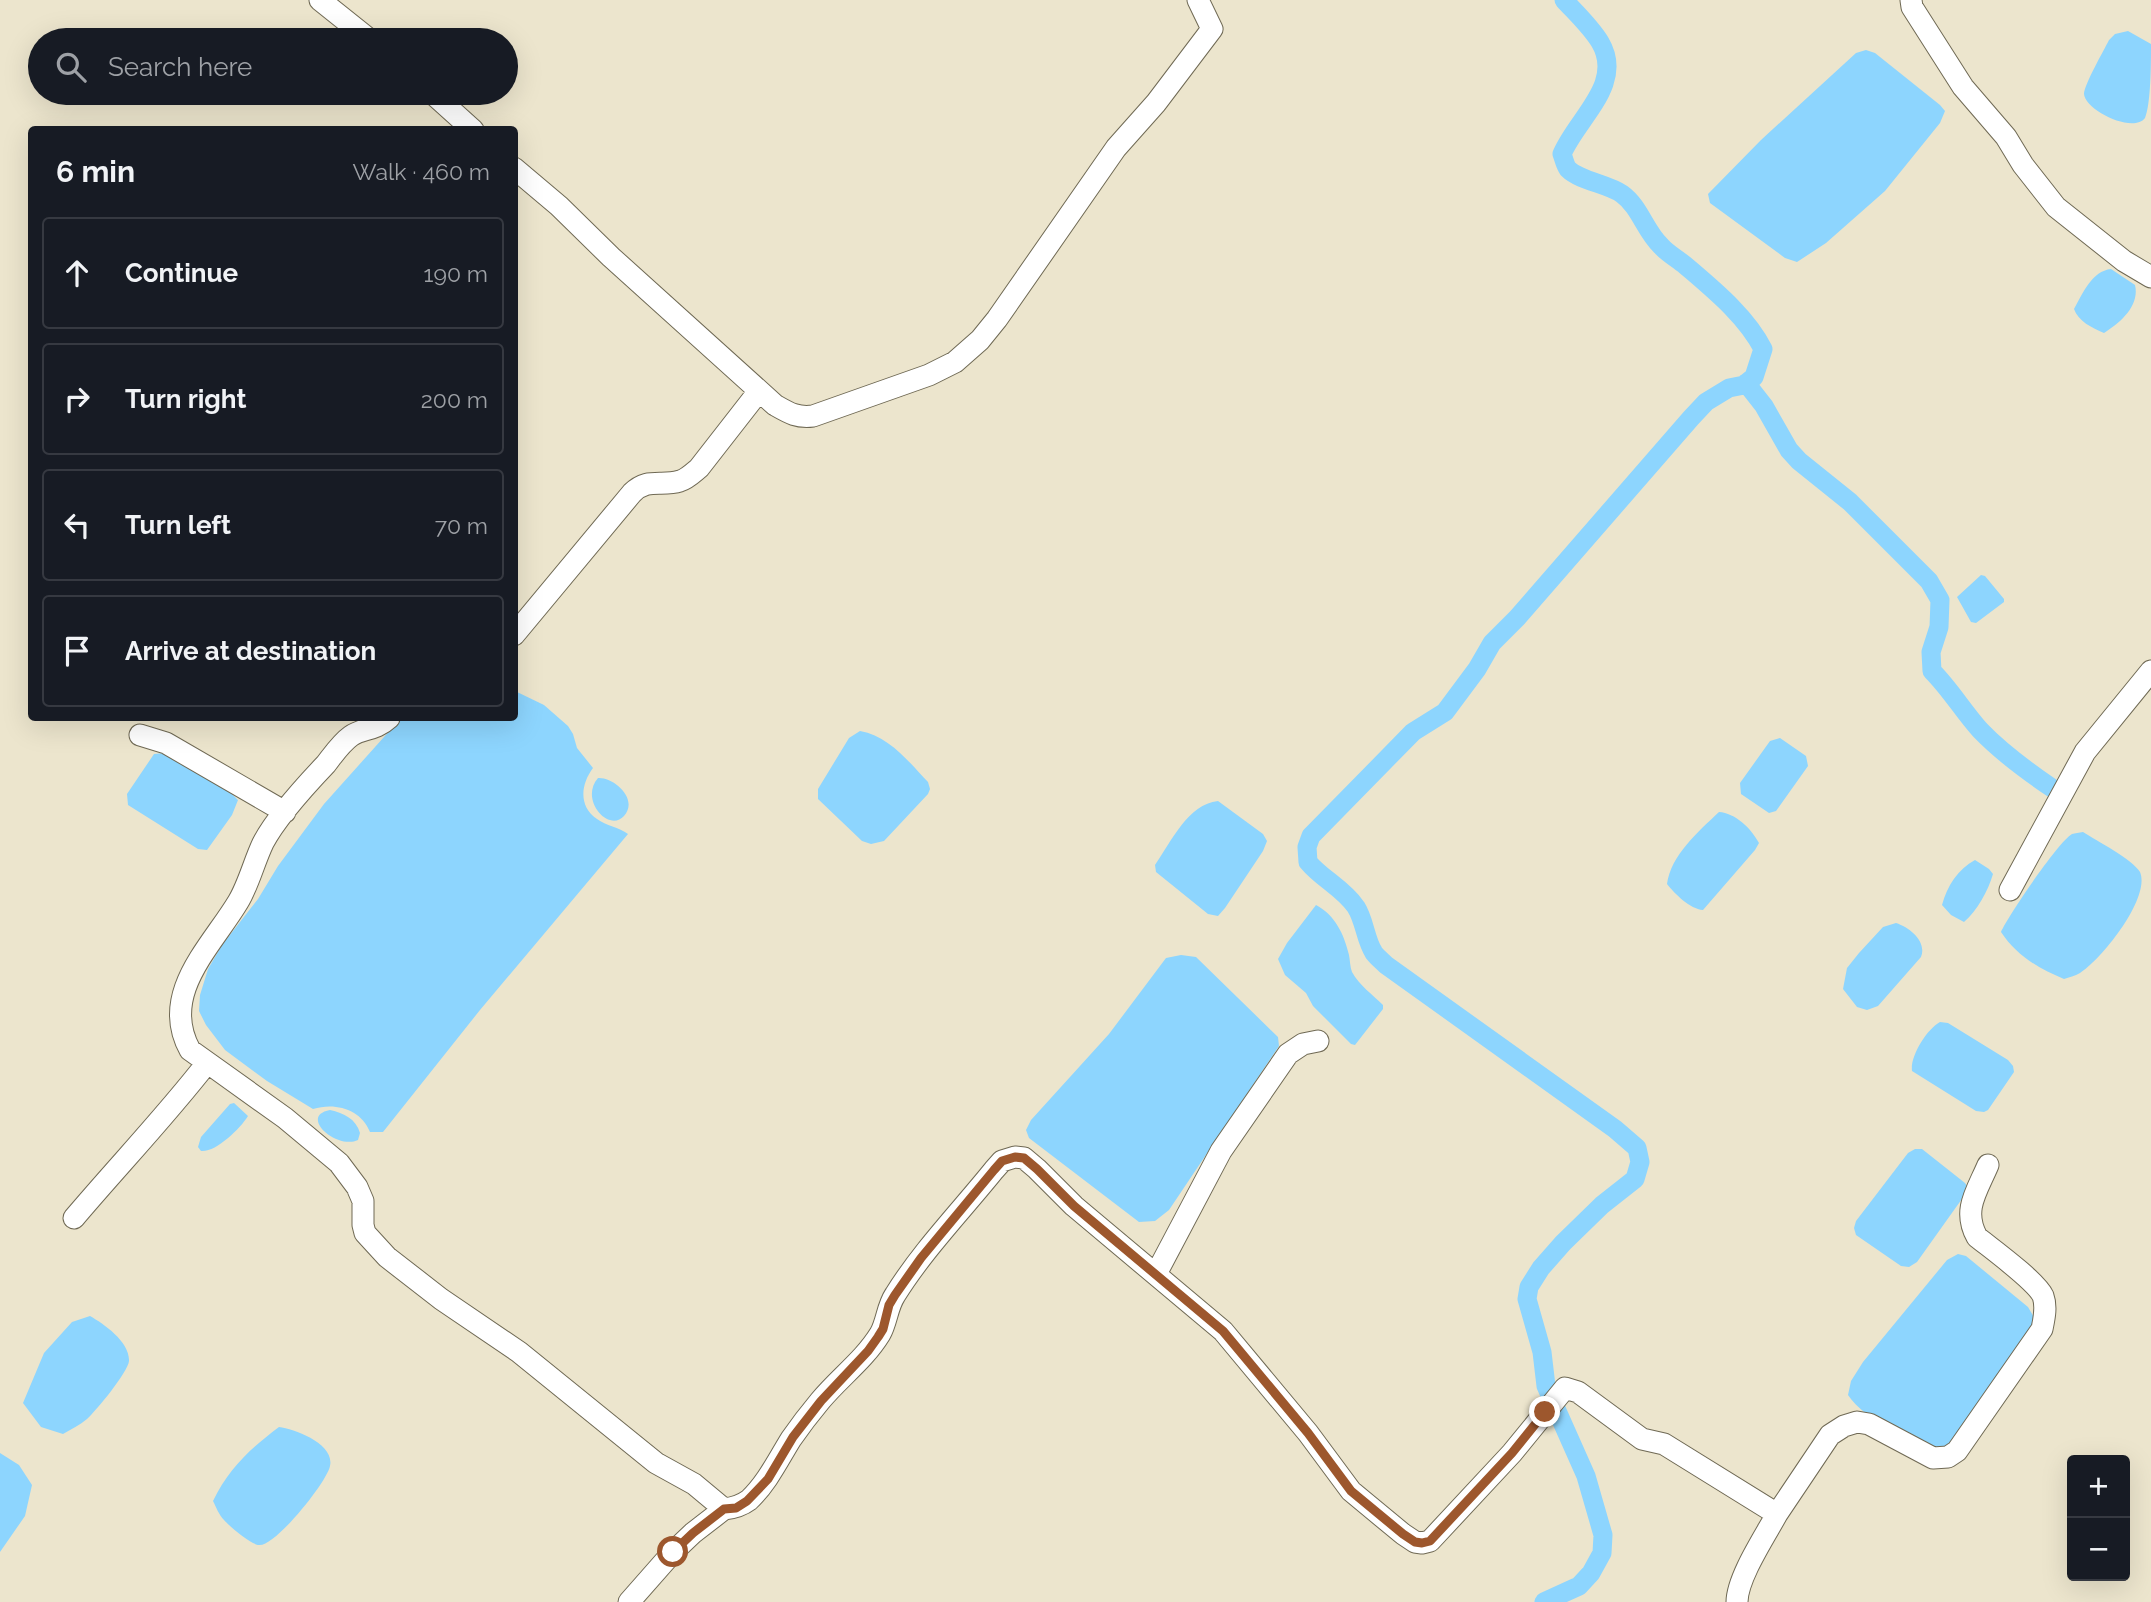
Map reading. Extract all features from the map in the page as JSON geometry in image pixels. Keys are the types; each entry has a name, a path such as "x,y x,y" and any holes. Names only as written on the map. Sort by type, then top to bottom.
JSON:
{"street":[{"path":"320,0 355,28"},
{"path":"518,171 759,391 793,415 813,416 929,375 956,362 980,340 1116,148 1156,103 1212,29 1198,0"},
{"path":"1911,0 1912,7 1963,87 2006,137 2056,207 2124,261 2151,277"},
{"path":"445,105 469,126"},
{"path":"518,630 632,493 647,483 673,482 688,477 699,468 759,391"},
{"path":"2010,890 2085,752 2151,671"},
{"path":"385,721 368,731 352,735 302,790 265,839 239,901 193,967 184,991 182,1036 190,1051 285,1118 339,1163 358,1187 363,1201 365,1233 387,1257 441,1299 519,1352 656,1462 694,1484 724,1509"},
{"path":"140,735 166,743 285,812"},
{"path":"1156,1273 1222,1151 1288,1054 1303,1044 1318,1041"},
{"path":"74,1218 171,1109 207,1063"},
{"path":"629,1602 693,1533 724,1509 736,1508 747,1501 768,1479 793,1437 878,1337 883,1329 889,1305 921,1258 1002,1161 1015,1157 1024,1158 1074,1206 1223,1331 1308,1433 1351,1491 1415,1542 1430,1541 1512,1453 1565,1388 1578,1392 1642,1439 1664,1444 1777,1514"},
{"path":"1737,1602 1737,1594 1752,1559 1777,1514 1830,1435 1857,1422 1869,1424 1933,1458 1948,1457 1957,1451 2042,1329 2045,1313 2043,1296 2033,1284 1977,1237 1972,1227 1969,1214 1971,1205 1987,1165"}],"water":[{"path":"2128,31 2151,44 2147,112 2145,118 2131,123 2121,122 2101,113 2092,107 2084,94 2109,40 2115,34"},
{"path":"1866,50 1875,53 1945,111 1940,123 1885,191 1826,243 1797,262 1785,258 1710,203 1708,194 1761,140 1856,53"},
{"path":"2111,269 2135,285 2136,293 2132,307 2104,333 2082,321 2074,309 2093,278"},
{"path":"1981,575 1985,576 2004,602 1976,623 1971,622 1957,597"},
{"path":"518,692 544,705 568,726 577,748 593,768 584,788 587,808 601,821 628,834 480,1010 383,1132 370,1132 360,1118 346,1109 330,1106 313,1109 267,1081 225,1050 199,1011 200,995 208,969 222,945 258,899 278,866 324,804 398,721 518,721"},
{"path":"860,731 880,738 898,751 928,782 930,789 884,841 871,844 862,841 818,799 818,789 849,738"},
{"path":"1780,738 1806,756 1808,766 1776,811 1769,813 1741,794 1740,783 1770,741"},
{"path":"165,753 226,788 238,800 232,815 207,850 198,849 128,805 127,794 154,754"},
{"path":"598,778 611,781 627,796 628,809 618,820 604,817 594,804 593,787"},
{"path":"1218,801 1263,834 1267,841 1263,851 1218,916 1208,914 1156,872 1155,865 1189,817 1207,804"},
{"path":"1719,812 1742,822 1759,843 1703,910 1688,904 1667,884 1680,854"},
{"path":"2083,832 2136,867 2140,872 2141,883 2131,912 2111,942 2089,966 2064,979 2029,960 2014,948 2001,932 2056,850 2072,834"},
{"path":"1975,860 1993,874 1982,900 1964,922 1951,915 1942,905 1954,879 1963,868"},
{"path":"1316,905 1338,926 1355,977 1383,1005 1383,1009 1355,1045 1313,1006 1306,993 1285,975 1278,959"},
{"path":"1896,923 1907,928 1920,941 1921,957 1878,1006 1867,1010 1857,1007 1843,989 1847,968 1883,927"},
{"path":"1181,955 1196,957 1278,1037 1279,1046 1169,1210 1155,1221 1139,1222 1029,1138 1026,1130 1031,1120 1109,1034 1166,958"},
{"path":"1940,1022 1948,1023 2008,1060 2013,1066 2014,1072 1988,1110 1976,1111 1912,1071 1920,1044"},
{"path":"234,1103 248,1116 220,1144 201,1151 198,1147 201,1137 230,1104"},
{"path":"330,1110 352,1120 360,1133 358,1140 340,1140 324,1131 318,1119 321,1113"},
{"path":"1922,1149 1969,1189 1917,1262 1909,1267 1901,1266 1856,1235 1854,1228 1856,1221 1908,1153"},
{"path":"1958,1254 1966,1256 2028,1307 2035,1319 2034,1334 1943,1456 1878,1422 1848,1395 1851,1381 1863,1362 1947,1260"},
{"path":"90,1316 121,1341 128,1354 127,1366 111,1391 84,1421 63,1434 41,1427 23,1403 44,1353 72,1322"},
{"path":"279,1427 303,1434 320,1445 330,1458 330,1466 320,1485 288,1525 267,1543 259,1545 246,1539 227,1523 213,1501 241,1460"},
{"path":"0,1453 19,1465 32,1485 25,1516 0,1552"}],"waterway":[{"path":"1544,1602 1579,1586 1591,1573 1602,1553 1603,1535 1586,1476 1546,1386 1542,1352 1527,1299 1529,1287 1541,1268 1563,1243 1602,1205 1635,1179 1640,1162 1637,1148 1615,1129 1386,965 1371,948 1356,907 1308,862 1307,847 1311,836 1413,732 1445,712 1477,669 1492,643 1706,402 1729,388 1744,385 1754,377 1763,349 1748,325 1729,304 1655,240 1628,199 1616,191 1580,177 1567,167 1562,154 1596,100 1607,72 1606,57 1600,42 1564,0"},
{"path":"1746,383 1799,461 1850,502 1929,581 1940,600 1939,627 1931,652 1932,671 1988,738 2014,761 2052,788"}],"route":[{"path":"673,1552 724,1509 736,1508 747,1501 768,1479 793,1437 878,1337 883,1329 889,1305 934,1241 1002,1161 1015,1157 1024,1158 1074,1206 1223,1331 1308,1433 1351,1491 1415,1542 1430,1541 1512,1453 1545,1412"}]}
